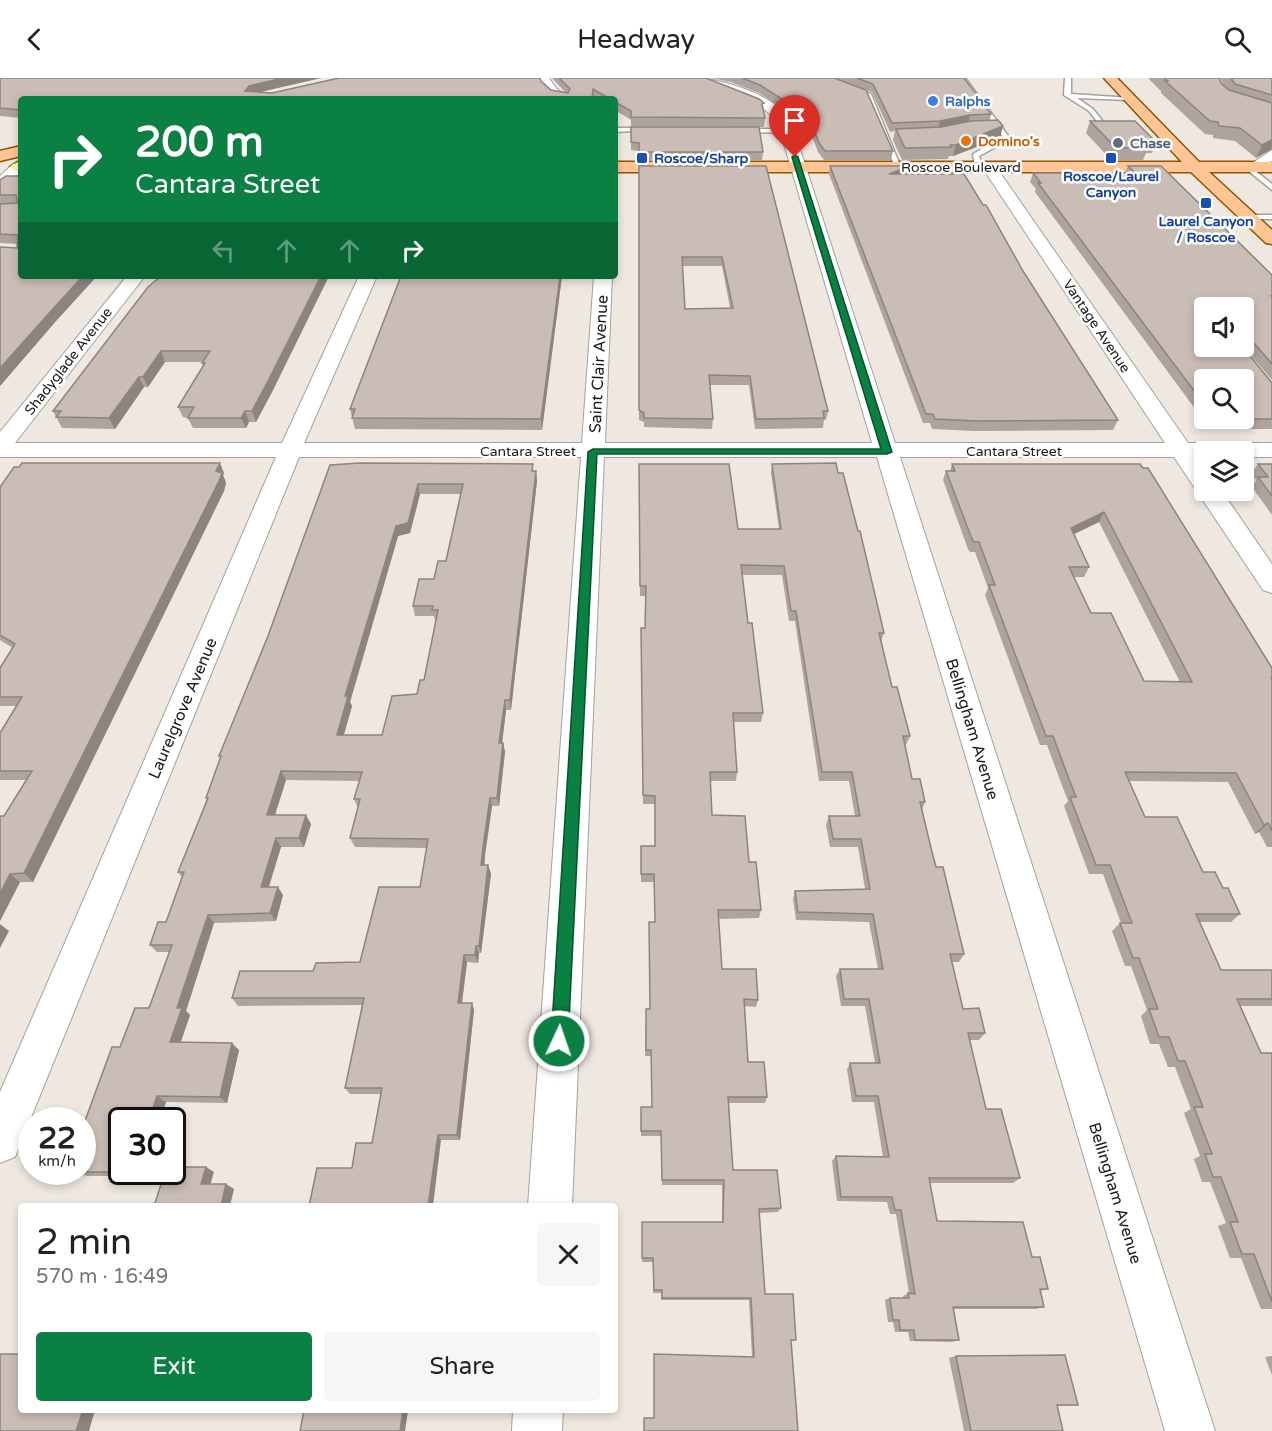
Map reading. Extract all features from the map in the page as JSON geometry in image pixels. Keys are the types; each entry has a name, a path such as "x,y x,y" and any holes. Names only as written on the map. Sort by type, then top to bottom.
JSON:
{"main road":[{"path":"1110,78 1195,167 1272,239"},
{"path":"0,156 18,152"},
{"path":"0,167 18,166"},
{"name":"Roscoe Boulevard","path":"618,167 1259,167"}],"street":[{"path":"543,78 552,92 558,96"},
{"name":"Bellingham Avenue","path":"698,78 764,102 783,118 1190,1431"},
{"path":"1259,167 1272,154"},
{"name":"Vantage Avenue","path":"984,167 1194,469"},
{"path":"0,185 18,168"},
{"name":"Shadyglade Avenue","path":"0,449 134,279"},
{"name":"Laurelgrove Avenue","path":"0,1142 290,450 367,279"},
{"name":"Saint Clair Avenue","path":"550,1203 603,279"},
{"name":"Cantara Street","path":"0,449 593,452 1272,450"},
{"path":"1216,501 1272,584"},
{"path":"537,1431 538,1413"}],"lane":[{"path":"820,78 869,95 899,167"},
{"path":"962,78 1006,136 1003,141 975,155 984,167"},
{"path":"1068,78 1066,94 1091,110 1105,128"},
{"path":"1068,96 1129,98"},
{"path":"989,127 999,127"},
{"path":"618,130 662,130"},
{"path":"732,130 787,130"},
{"path":"886,136 896,136"},
{"path":"1259,167 1272,188"},
{"path":"1248,217 1272,217"}],"building":[{"path":"0,78 283,78 249,86 245,91 272,93 339,78 540,78 551,90 568,93 570,89 559,78 706,78 759,99 764,103 762,104 765,118 631,117 631,111 618,104 618,96 605,96 593,89 592,96 18,96 18,110 0,108"},
{"path":"742,78 834,78 866,90 893,151 825,151 819,143 802,98 785,101 760,85"},
{"path":"857,78 964,78 991,114 970,115 940,121 892,123 873,84"},
{"path":"1164,78 1219,78 1229,90 1272,103 1272,140 1262,145 1240,128 1219,126 1218,122 1210,121"},
{"path":"1231,78 1272,78 1272,95 1235,84"},
{"path":"998,120 1003,126 956,145 950,145 951,147 905,148 896,129 941,127 971,121"},
{"path":"1090,121 1135,121 1156,142 1142,142 1148,148 1116,148"},
{"path":"631,127 759,127 763,152 639,152 639,143 631,142"},
{"path":"639,166 766,166 828,411 823,411 824,418 756,419 750,376 709,375 713,419 644,418 644,413 639,410","holes":["682,257 722,257 733,308 685,309"]},
{"path":"830,166 910,166 889,174 964,174 983,205 986,205 1023,271 1118,420 977,421 935,419 933,414 926,414"},
{"path":"1128,166 1161,166 1272,275 1272,364 1254,343 1254,297 1194,297 1194,357 1251,357 1272,383 1272,419 1254,419 1254,369 1194,369 1194,391 1038,183 1041,183 1033,173 1135,173"},
{"path":"6,176 18,176 18,203 16,195 0,195 0,180"},
{"path":"18,203 18,235 0,234 0,204"},
{"path":"18,235 18,279 80,279 0,368 0,247 17,248"},
{"path":"157,279 319,279 252,411 245,411 241,418 188,418 194,407 178,407 210,351 161,351 109,418 56,417 61,411 53,411 148,287"},
{"path":"400,279 560,279 541,419 352,418 355,409 350,409"},
{"path":"22,463 220,463 216,471 222,473 24,873 10,874 0,894 0,816 4,816 32,771 0,771 0,733 22,697 0,697 0,668 15,644 0,635 0,487 14,467 19,467"},
{"path":"360,463 533,464 532,471 536,471 510,700 505,700 499,743 503,743 497,798 490,798 483,847 481,865 488,865 479,946 476,946 475,955 464,955 458,1003 472,1003 457,1135 438,1135 428,1203 310,1203 317,1168 352,1168 356,1143 372,1143 382,1088 345,1088 364,998 232,998 240,971 313,971 316,963 360,962 379,887 420,887 428,839 350,838 360,799 354,799 362,772 281,771 267,815 306,815 299,838 276,838 261,887 278,887 270,913 208,915 177,1008 182,1008 170,1042 232,1043 220,1097 157,1096 153,1107 108,1107 108,1172 96,1172 96,1107 90,1107 112,1047 120,1047 135,1008 149,1008 172,945 150,945 158,922 166,922 184,872 178,872 208,798 206,798 221,756 219,756 268,636 330,465","holes":["418,484 463,484 446,561 438,561 434,579 419,579 413,606 433,606 432,610 438,610 424,680 420,680 417,694 392,696 382,735 337,735 348,696 345,696 396,526 408,523"]},
{"path":"836,463 838,473 843,473 858,531 860,531 884,633 879,633 892,687 897,687 910,736 903,736 912,779 920,779 925,802 920,802 931,848 936,867 943,867 964,954 950,954 963,1009 979,1008 985,1033 968,1033 986,1109 1001,1109 1020,1178 929,1178 937,1221 1023,1222 1032,1257 1040,1257 1048,1289 1040,1289 1044,1307 953,1307 959,1340 915,1340 914,1330 900,1330 899,1320 893,1320 890,1298 909,1298 908,1293 915,1294 901,1210 895,1210 892,1197 841,1197 836,1156 889,1157 878,1096 856,1096 850,1063 880,1063 869,999 844,999 840,969 883,969 873,914 798,912 795,891 870,889 861,839 833,839 829,816 860,816 852,772 822,772 796,611 791,611 784,566 741,565 748,623 752,623 763,713 733,713 737,772 710,772 712,815 745,816 749,862 756,862 761,910 718,910 722,969 756,969 758,1000 744,999 748,1062 764,1062 767,1097 728,1097 733,1170 777,1170 781,1208 759,1209 765,1294 793,1294 796,1340 791,1340 798,1431 644,1431 644,1418 654,1418 654,1354 754,1357 751,1298 662,1298 662,1290 654,1290 653,1258 642,1258 642,1222 723,1222 724,1180 662,1180 661,1131 641,1131 641,1107 652,1107 651,1050 646,1050 646,1009 650,1009 649,922 655,922 654,874 641,874 641,846 655,846 655,796 643,795 641,628 645,628 646,586 640,586 639,464 729,464 738,529 781,529 772,464"},
{"path":"952,464 1140,464 1143,468 1148,468 1272,668 1272,831 1268,823 1264,825 1236,773 1125,772 1145,817 1177,817 1203,872 1215,872 1223,888 1228,888 1240,914 1196,914 1221,970 1272,970 1272,999 1237,999 1261,1053 1272,1053 1272,1302 1254,1254 1242,1254 1230,1222 1238,1222 1221,1177 1213,1177 1205,1154 1212,1154 1194,1107 1203,1107 1185,1061 1178,1061 1169,1037 1159,1037 1149,1009 1158,1009 1139,958 1133,958 1120,923 1132,923 1110,865 1096,865 1070,797 1076,797 1053,736 1046,736 989,585 995,585 979,542 974,542 972,539 946,471 955,471","holes":["1104,512 1192,682 1144,681 1111,613 1091,613 1069,567 1089,567 1071,528"]},
{"path":"1258,464 1272,464 1272,496 1258,477 1268,477"},
{"path":"186,1167 206,1167 201,1184 226,1184 222,1203 155,1203 161,1185 186,1185"},
{"path":"0,1354 18,1354 18,1413 82,1413 76,1431 0,1431"},
{"path":"1065,1355 1078,1405 1057,1405 1063,1431 971,1431 956,1356"},
{"path":"303,1413 403,1413 400,1431 300,1431"}],"place":[{"name":"Ralphs","path":"933,101"},
{"name":"Domino's","path":"966,141"},
{"name":"Chase","path":"1118,143"},
{"name":"Roscoe/Sharp","path":"642,158"},
{"name":"Roscoe/Laurel Canyon","path":"1111,158"},
{"name":"Laurel Canyon / Roscoe","path":"1206,203"}],"route":[{"path":"559,1041 593,452 887,452 795,157"}]}
